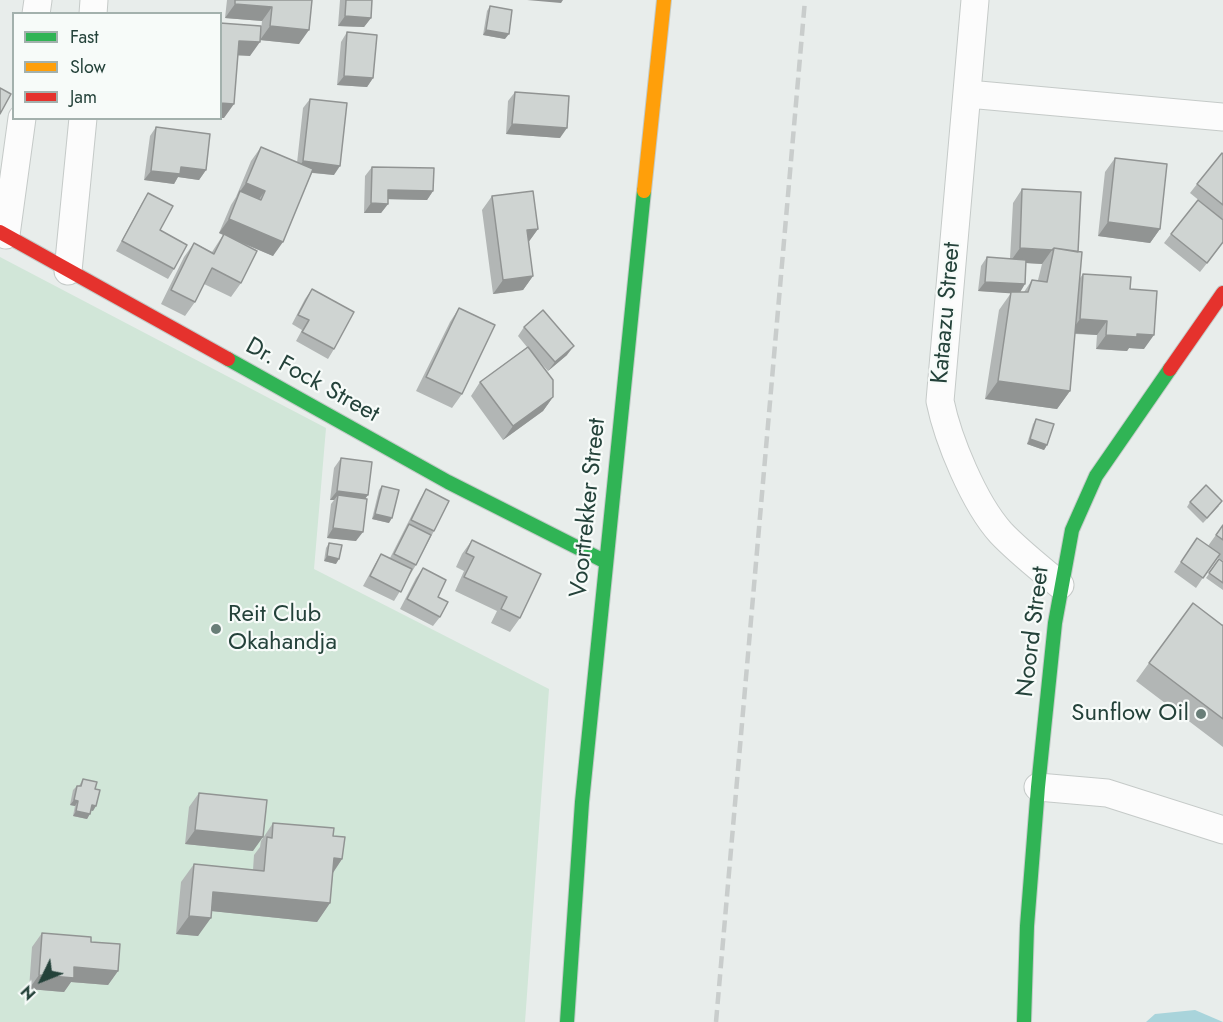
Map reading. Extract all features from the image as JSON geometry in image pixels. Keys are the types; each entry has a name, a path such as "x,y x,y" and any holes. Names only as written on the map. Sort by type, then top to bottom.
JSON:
{"street":[{"name":"Voortrekker Street","path":"567,1022 582,802 664,0"},
{"name":"Kataazu Street","path":"975,0 940,401 945,428 967,479 999,531 1023,555 1060,585"},
{"path":"968,94 1223,117"},
{"path":"3,234 22,120"},
{"path":"68,271 83,120"},
{"name":"Dr. Fock Street","path":"3,234 448,483 606,562"},
{"name":"Noord Street","path":"1024,1022 1027,926 1038,787 1060,585 1072,530 1096,476 1223,293"},
{"path":"1038,787 1107,793 1223,830"}],"green space":[{"name":"Reit Club Okahandja","path":"0,257 326,428 314,569 549,689 525,1022 0,1022"}],"water":[{"path":"1195,1010 1223,1022 1146,1022 1155,1014"}],"building":[{"path":"235,0 312,0 309,30 270,26 272,7 235,4"},
{"path":"346,0 372,0 371,18 345,16"},
{"path":"490,6 512,10 509,34 486,30"},
{"path":"222,23 261,26 260,42 239,41 234,104 222,103"},
{"path":"347,32 377,35 373,78 344,76"},
{"path":"0,88 11,94 0,114"},
{"path":"515,92 569,96 567,128 512,124"},
{"path":"310,99 347,103 340,166 303,161"},
{"path":"156,127 210,134 206,170 181,167 180,174 151,171"},
{"path":"261,147 313,169 283,242 229,219 240,191 261,200 265,191 246,183"},
{"path":"1223,154 1223,205 1197,184"},
{"path":"1115,158 1167,164 1160,229 1108,222"},
{"path":"372,167 434,168 433,191 388,190 388,204 371,203"},
{"path":"1022,189 1081,192 1078,252 1054,248 1052,250 1020,248"},
{"path":"533,191 538,229 527,230 533,276 503,280 492,196"},
{"path":"148,193 173,206 160,230 187,245 174,269 122,241"},
{"path":"1198,200 1223,220 1223,242 1207,263 1171,234"},
{"path":"224,234 257,251 241,283 212,268 195,302 171,290 194,243 214,254"},
{"path":"1054,248 1082,252 1070,391 998,381 1011,292 1028,292 1032,280 1047,282"},
{"path":"987,257 1026,260 1025,284 985,282"},
{"path":"1083,274 1131,277 1130,289 1157,291 1154,335 1137,334 1137,337 1106,335 1107,321 1080,319"},
{"path":"312,289 354,312 334,349 302,332 309,320 298,315"},
{"path":"459,308 495,325 462,394 426,377"},
{"path":"543,310 574,346 555,362 524,327"},
{"path":"528,347 553,380 553,397 513,426 480,382"},
{"path":"1036,419 1054,424 1047,445 1030,439"},
{"path":"341,458 372,462 368,495 337,491"},
{"path":"1206,485 1222,501 1207,518 1190,502"},
{"path":"382,486 399,490 392,518 375,514"},
{"path":"426,489 449,501 434,531 411,520"},
{"path":"338,495 367,499 363,532 333,528"},
{"path":"409,524 431,535 416,565 394,554"},
{"path":"1223,525 1223,540 1216,535"},
{"path":"1197,538 1220,554 1203,578 1181,562"},
{"path":"472,540 541,574 520,618 501,609 507,597 464,577 474,557 466,553"},
{"path":"329,543 342,545 339,559 327,556"},
{"path":"381,554 412,569 401,592 370,576"},
{"path":"1219,559 1223,562 1223,583 1209,573"},
{"path":"423,568 446,580 438,597 448,602 440,617 407,599"},
{"name":"Sunflow Oil","path":"1193,603 1223,626 1223,719 1149,663"},
{"path":"83,779 97,782 95,789 100,790 96,806 92,805 90,814 76,811 78,801 74,800 77,786 81,786"},
{"path":"199,793 267,800 263,837 195,830"},
{"path":"273,823 334,828 333,836 345,837 342,859 334,858 330,903 213,892 211,918 189,916 194,864 264,871 267,837 272,838"},
{"path":"42,933 91,937 91,942 120,944 118,971 74,967 74,978 39,975"}],"railway":[{"path":"716,1022 805,0"}],"traffic: fast":[{"path":"567,1022 582,802 644,191"},
{"path":"228,359 448,482 606,562"},
{"path":"1024,1022 1027,926 1038,787 1055,623 1072,530 1096,476 1170,369"}],"traffic: slow":[{"path":"644,191 664,0"}],"traffic: jam":[{"path":"0,232 228,359"},
{"path":"1170,369 1223,293"}],"place":[{"name":"Reit Club Okahandja","path":"216,629"},
{"name":"Sunflow Oil","path":"1201,714"}]}
